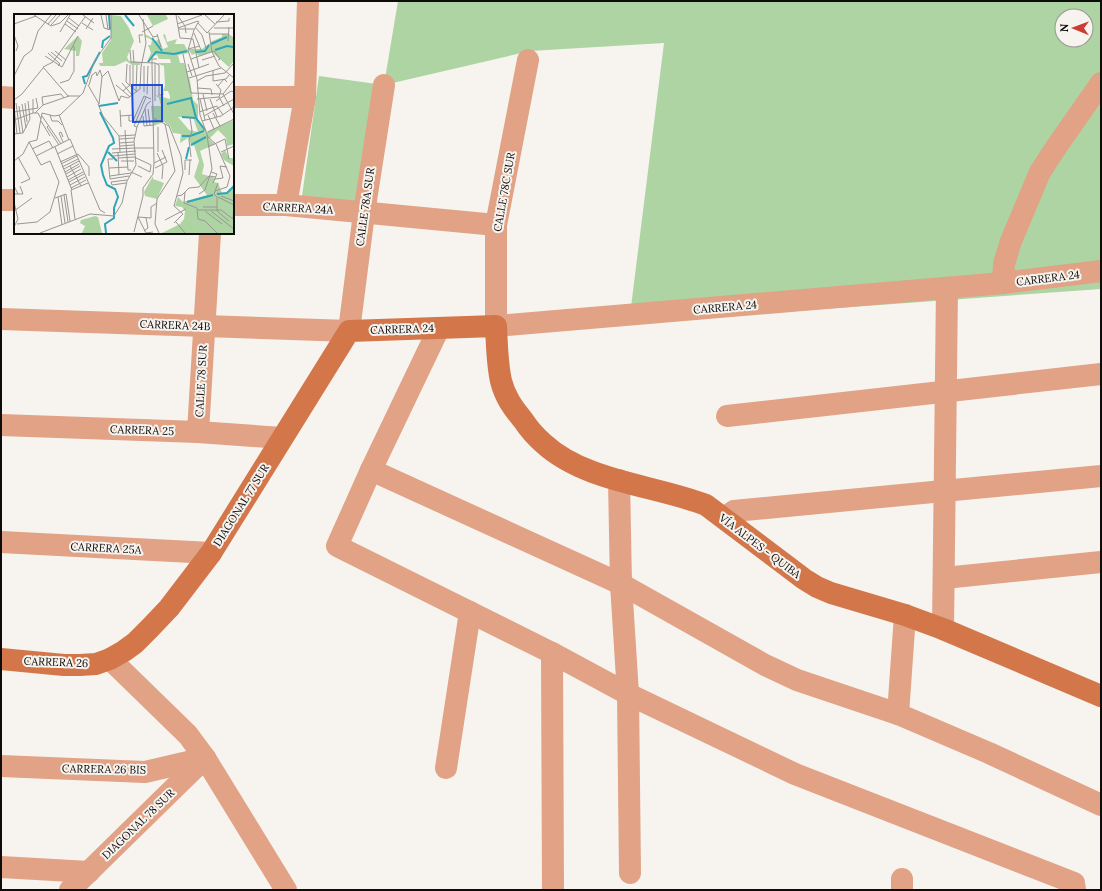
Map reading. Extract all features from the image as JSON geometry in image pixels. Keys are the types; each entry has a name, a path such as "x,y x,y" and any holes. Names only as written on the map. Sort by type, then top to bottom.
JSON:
{"street":[{"path":"286,205 305,96 308,1"},
{"name":"CALLE 78C SUR","path":"496,326 496,225 528,60"},
{"path":"1003,283 1004,264 1011,241 1040,172 1101,83"},
{"name":"CALLE 78A SUR","path":"349,331 364,213 384,85"},
{"path":"234,97 305,96"},
{"path":"1,97 14,98"},
{"path":"1,200 14,200"},
{"name":"CARRERA 24A","path":"234,205 286,205 496,225"},
{"name":"CALLE 78 SUR","path":"198,432 210,234"},
{"name":"CARRERA 24","path":"349,331 496,326 1003,283 1101,271"},
{"path":"942,629 944,578 947,288"},
{"name":"CARRERA 24B","path":"1,319 349,331"},
{"name":"VÍA ALPES - QUIBA","path":"496,326 501,380 511,406 531,432 563,458 588,470 690,499 706,505 804,579 817,587 831,593 905,615 942,629 1101,696"},
{"path":"439,328 371,470 337,546 552,653 628,694 796,774 1079,888"},
{"name":"DIAGONAL 77 SUR","path":"110,659 124,652 150,628 169,608 211,553 349,331"},
{"path":"727,416 1101,374"},
{"name":"CARRERA 25","path":"1,425 198,432 282,438"},
{"path":"371,470 621,584 765,665 797,680 898,714 989,753 1101,805"},
{"path":"724,518 734,510 1101,476"},
{"path":"619,480 621,584 628,694 630,873"},
{"name":"CARRERA 25A","path":"1,542 211,553"},
{"path":"944,578 1101,562"},
{"path":"446,768 470,612"},
{"path":"898,714 905,615"},
{"path":"552,653 552,890"},
{"name":"CARRERA 26","path":"1,659 64,665 80,665 96,664 110,659"},
{"path":"110,659 188,735 205,758 286,890"},
{"name":"CARRERA 26 BIS","path":"1,766 145,772 205,758"},
{"name":"DIAGONAL 78 SUR","path":"70,890 205,758"},
{"path":"1,867 89,872"}],"green space":[{"path":"398,1 1101,1 1101,289 629,323 664,43 530,51 384,85"},
{"path":"319,76 384,85 365,205 302,196"}]}
